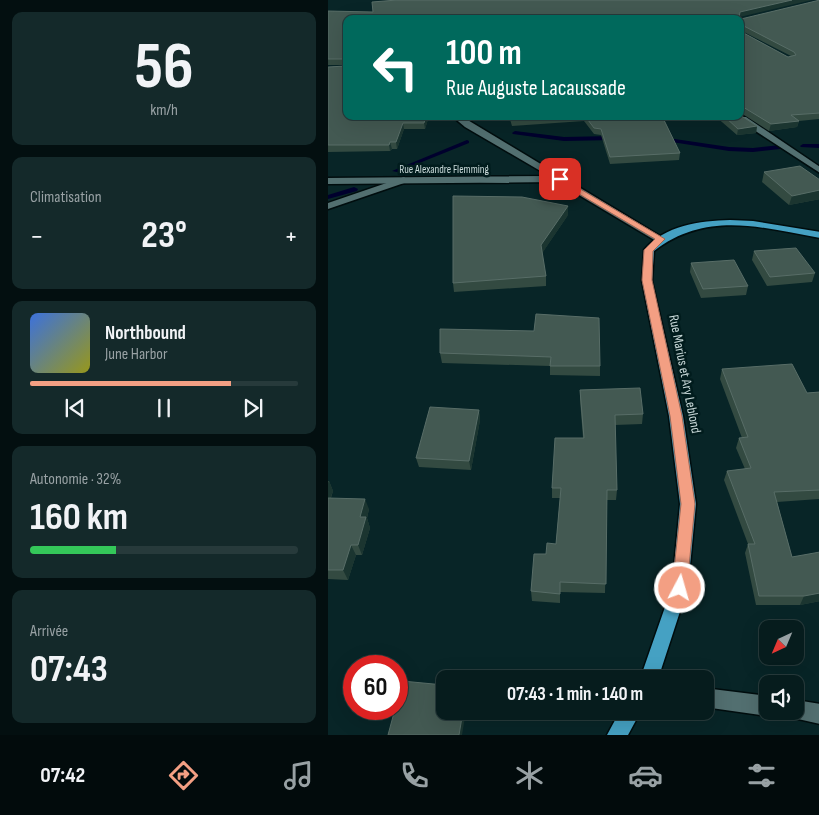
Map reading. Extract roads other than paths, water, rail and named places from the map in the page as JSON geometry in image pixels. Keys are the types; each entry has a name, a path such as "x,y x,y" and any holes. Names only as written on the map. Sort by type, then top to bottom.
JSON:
{"main road":[{"path":"660,239 692,226 726,222 820,235"},
{"name":"Rue Marius et Ary Leblond","path":"652,670 680,588 688,504 676,416 647,280 649,250 660,239"},
{"path":"617,735 626,720"}],"street":[{"path":"461,120 660,239"},
{"path":"744,120 820,171"},
{"name":"Rue Alexandre Flemming","path":"328,181 560,179"},
{"path":"328,206 404,180"},
{"path":"714,698 759,705"},
{"path":"804,711 820,714"}],"waterway":[{"path":"515,133 564,139 614,138"},
{"path":"661,139 729,149 753,150 780,147"},
{"path":"395,171 467,142"},
{"path":"803,146 820,146"},
{"path":"328,197 354,189"}]}
